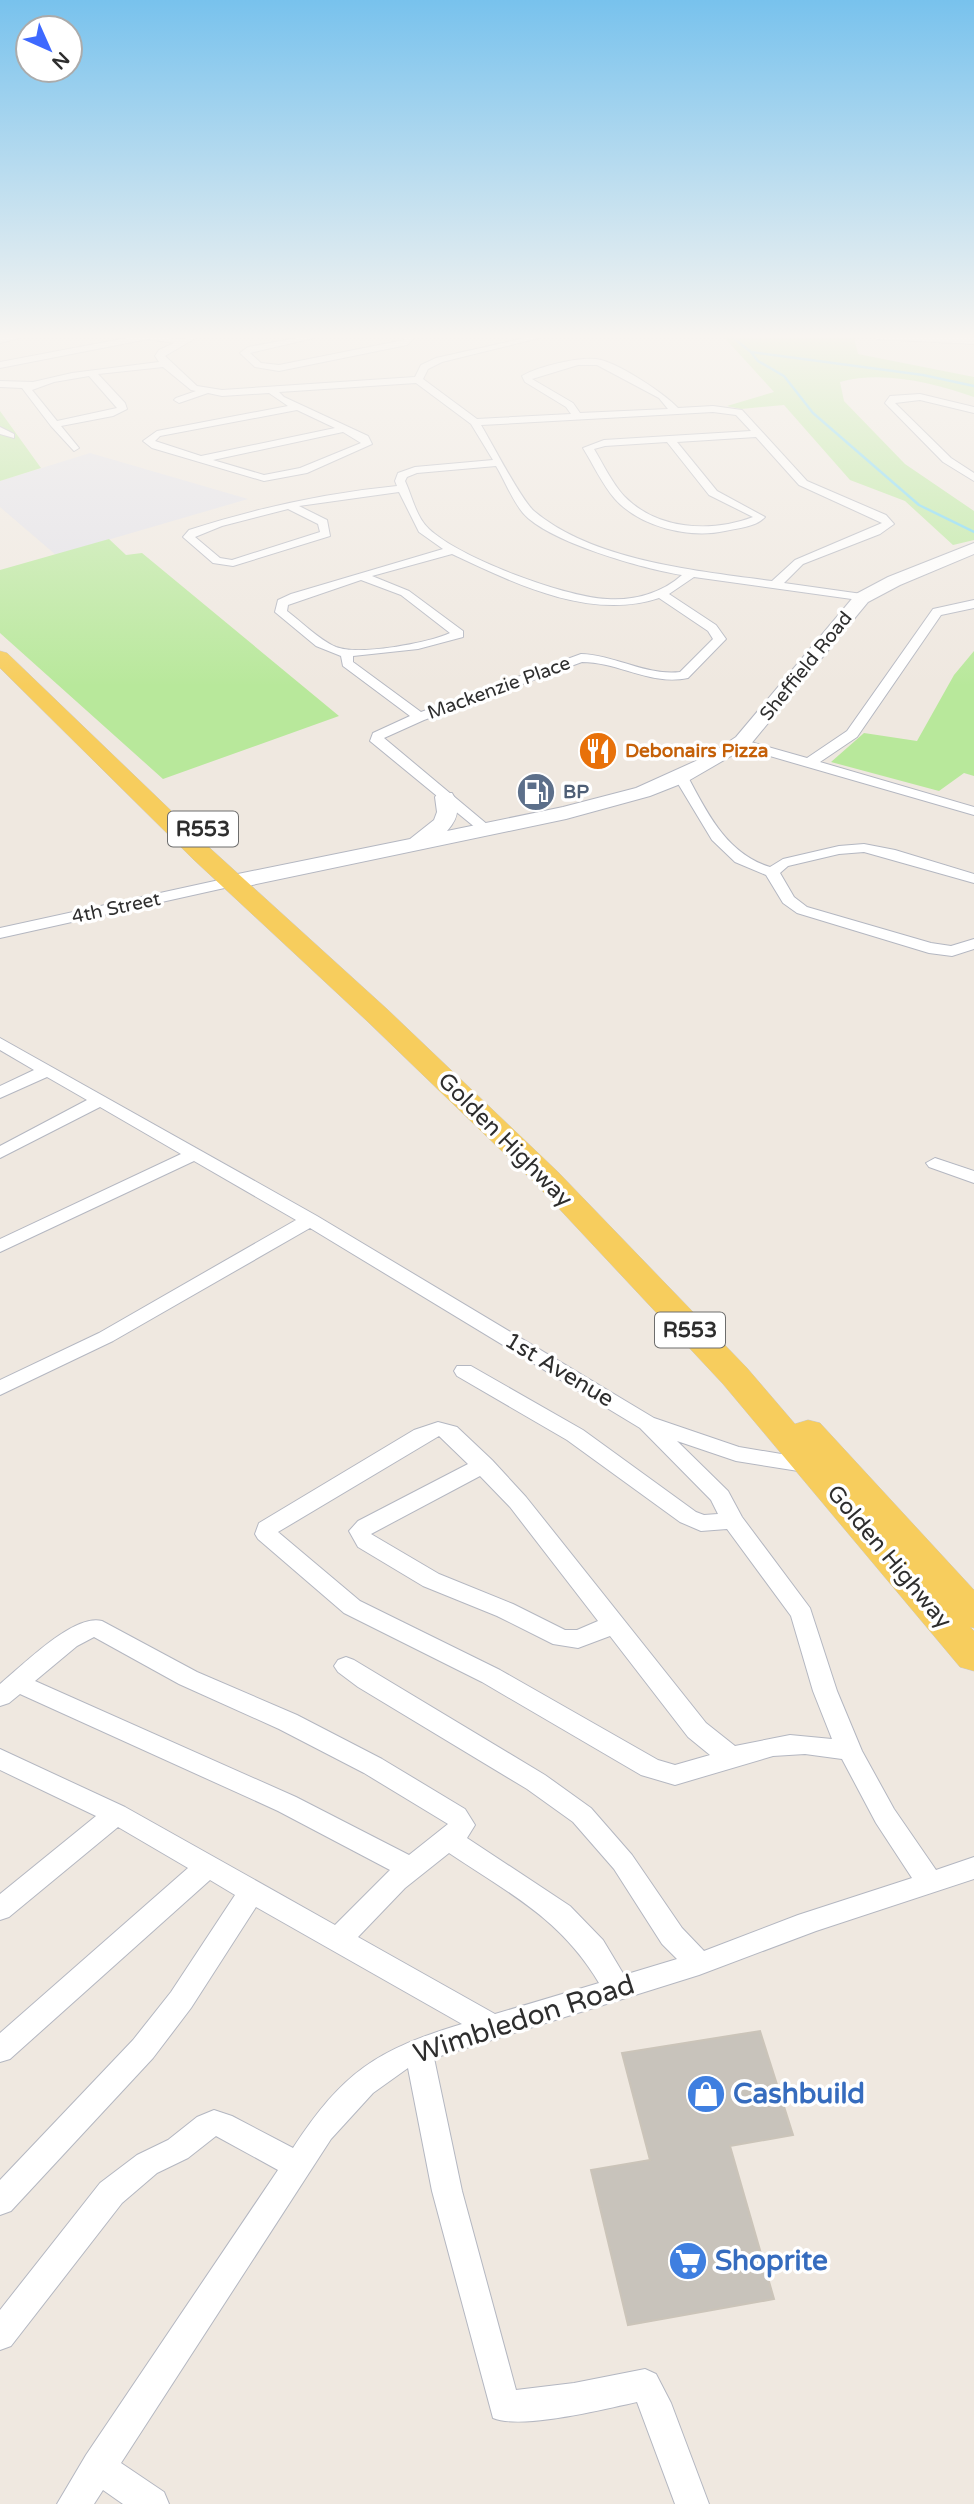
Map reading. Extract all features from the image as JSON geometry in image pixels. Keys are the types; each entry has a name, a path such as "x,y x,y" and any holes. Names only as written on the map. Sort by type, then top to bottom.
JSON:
{"main road":[{"name":"Golden Highway","path":"0,644 257,877 581,1192 684,1298 974,1614"},
{"name":"Golden Highway","path":"0,657 233,882 377,1014 547,1178 735,1376 974,1657"}],"street":[{"path":"178,453 257,477 303,471 346,453"},
{"path":"199,460 232,453"},
{"path":"493,453 528,512 585,545 664,569 690,574 862,598"},
{"path":"590,453 626,505 650,518 686,530 706,532 754,521 760,517 757,513 713,493 680,453"},
{"path":"775,586 799,562 882,530 889,524 882,517 803,483 776,453"},
{"path":"940,453 974,478"},
{"path":"499,463 415,470 400,478 423,529 494,570 590,601 614,603 661,594 674,589 690,574"},
{"path":"292,507 323,523 326,534 319,539 233,563 217,561 189,537 210,527 292,507 355,493 403,489"},
{"name":"Sheffield Road","path":"233,882 623,799 681,778 740,743 769,713 862,598 894,581 974,548"},
{"path":"362,576 405,593 458,634 429,643 347,655 321,643 281,612 280,606 286,601 409,560 456,550"},
{"name":"Mackenzie Place","path":"487,830 377,741 382,733 581,658 602,659 646,676 664,678 684,675 720,639 712,628 661,594"},
{"path":"809,763 852,734 937,612 974,604"},
{"path":"347,655 347,663 419,717"},
{"path":"740,743 974,811"},
{"path":"681,778 710,828 730,854 752,868 772,872 788,900 802,910 929,948 956,951 974,944"},
{"path":"411,845 443,825 449,813 445,797"},
{"path":"772,872 783,863 839,850 864,848 890,853 974,879"},
{"name":"4th Street","path":"0,933 233,882"},
{"name":"1st Avenue","path":"0,1043 310,1220 647,1423 720,1496 733,1521 802,1614 825,1691 850,1751 886,1816 929,1881"},
{"path":"0,1093 47,1070"},
{"path":"0,1153 101,1100"},
{"path":"0,1246 195,1154"},
{"path":"935,1163 974,1177"},
{"path":"0,1388 106,1337 310,1220"},
{"path":"464,1371 575,1435 688,1517 701,1522 733,1521"},
{"path":"647,1423 736,1454 811,1466"},
{"path":"734,1758 719,1751 697,1730 519,1502 452,1434 438,1429 267,1528 266,1534 352,1607 491,1676 650,1768 675,1775 790,1744 850,1751"},
{"path":"484,1465 366,1527 360,1531 360,1535 366,1542 431,1580 505,1610 561,1638 578,1639 615,1623"},
{"path":"337,1941 396,1880 449,1839 462,1825 456,1816 373,1766 288,1722 188,1678 94,1628 69,1640 8,1690 264,1794 411,1868"},
{"path":"346,1665 367,1681 536,1782 582,1815 623,1861 672,1936 699,1964"},
{"path":"2,1762 116,1814 492,2027"},
{"path":"0,1909 116,1814"},
{"path":"449,1839 562,1913 593,1948 617,1988"},
{"path":"0,2050 208,1866"},
{"name":"Wimbledon Road","path":"74,2504 332,2116 361,2086 393,2063 492,2027 699,1964 929,1881 974,1868"},
{"path":"0,2201 143,2049 181,2000 252,1892"},
{"path":"419,2052 447,2191 504,2407 574,2399 645,2385 655,2403 692,2504"},
{"path":"0,2335 111,2193 147,2164 178,2149 207,2126 214,2123 222,2125 297,2165"},
{"path":"98,2468 152,2504"}],"shaded area":[{"path":"90,453 248,499 56,555 0,507 0,481"}],"green space":[{"path":"0,453 30,453 41,468 0,481"},
{"path":"826,453 894,453 905,464 974,511 974,540 953,545 905,501 850,480"},
{"path":"109,539 126,555 142,553 339,716 163,779 0,633 0,570"},
{"path":"974,651 974,776 964,773 939,791 831,762 864,733 917,741 954,675"}],"building":[{"path":"760,2031 793,2135 730,2146 774,2299 628,2325 591,2170 650,2160 622,2053"}],"waterway":[{"path":"859,453 919,505 974,532"}],"place":[{"name":"Debonairs Pizza","path":"598,751"},
{"name":"BP","path":"536,792"},
{"name":"Cashbuild","path":"706,2094"},
{"name":"Shoprite","path":"688,2261"}]}
